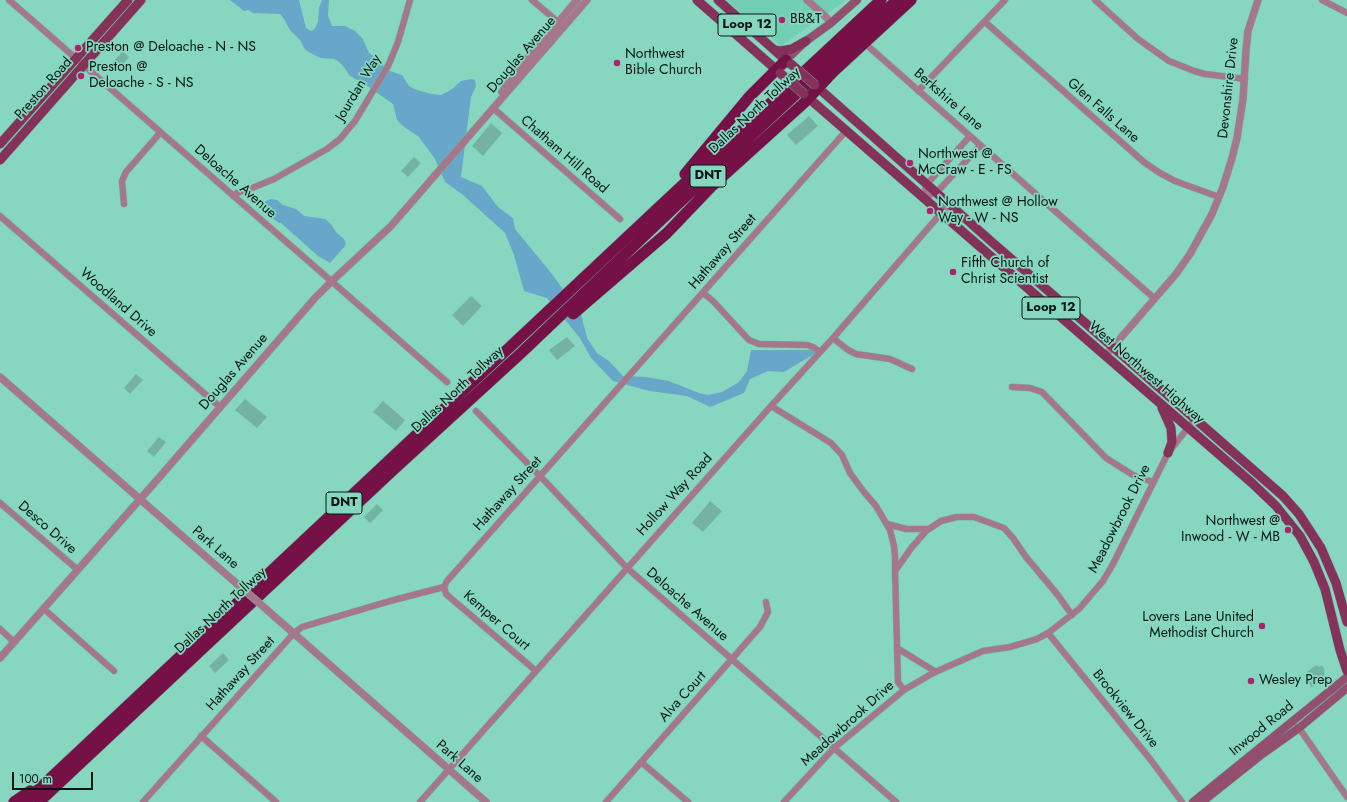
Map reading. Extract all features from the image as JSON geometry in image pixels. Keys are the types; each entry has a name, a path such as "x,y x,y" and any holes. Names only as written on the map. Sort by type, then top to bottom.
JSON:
{"highway":[{"name":"Dallas North Tollway","path":"25,802 881,0"},
{"name":"Dallas North Tollway","path":"43,799 385,478 520,354 896,0"},
{"path":"520,354 575,312 666,233 816,86 911,0"},
{"path":"657,209 749,97 789,62"},
{"path":"14,802 52,776"}],"main road":[{"name":"Preston Road","path":"0,144 128,0"},
{"name":"Preston Road","path":"0,160 141,0"},
{"name":"West Northwest Highway","path":"698,0 846,131 1269,499 1300,536 1314,562 1325,588 1347,671"},
{"name":"West Northwest Highway","path":"718,0 936,193 1278,491 1299,514 1321,548 1336,583 1347,622"},
{"path":"776,50 792,49 806,41 857,0"},
{"path":"789,62 806,41"},
{"path":"1160,403 1171,428 1172,442 1168,452"},
{"path":"1269,499 1278,491"},
{"name":"Inwood Road","path":"1193,802 1347,677"},
{"name":"Inwood Road","path":"1202,802 1261,755 1299,728 1347,688"}],"street":[{"name":"Deloache Avenue","path":"8,0 447,382"},
{"name":"Jourdan Way","path":"233,196 237,193 274,179 333,145 340,139 355,121 388,66 398,42 410,0"},
{"path":"532,0 561,25"},
{"name":"Douglas Avenue","path":"561,25 577,0"},
{"name":"Douglas Avenue","path":"0,658 309,305 332,281 388,229 493,108 529,62 561,25 587,0"},
{"path":"807,0 826,17 830,23"},
{"path":"918,91 1005,0"},
{"path":"1095,0 1138,39 1168,61 1205,74 1245,79"},
{"name":"Devonshire Drive","path":"1105,356 1169,283 1190,254 1202,234 1219,197 1237,138 1243,99 1248,31 1258,0"},
{"path":"1322,0 1347,13"},
{"name":"Glen Falls Lane","path":"984,22 1145,162 1160,173 1176,181 1219,197"},
{"name":"Berkshire Lane","path":"869,47 1155,299"},
{"name":"Chatham Hill Road","path":"493,108 620,219"},
{"name":"Hathaway Street","path":"143,802 201,736 302,627 386,602 444,587 447,580 846,131"},
{"path":"124,204 122,181 126,172 160,133"},
{"path":"923,197 927,184 970,136"},
{"path":"923,197 936,193 980,146"},
{"name":"Hollow Way Road","path":"420,802 833,338 949,204"},
{"name":"Woodland Drive","path":"0,216 220,407"},
{"path":"703,293 713,301 749,340 759,344 807,345 820,352"},
{"path":"833,338 848,350 856,354 890,359 912,369"},
{"name":"Park Lane","path":"0,377 486,802"},
{"path":"1012,387 1030,388 1042,392 1106,458 1133,475 1152,482"},
{"path":"771,406 831,443 842,455 850,473 876,506 890,530 894,546 898,682 904,690"},
{"name":"Deloache Avenue","path":"476,411 627,568 896,802"},
{"name":"Meadowbrook Drive","path":"784,802 834,748 904,690 936,672 983,651 1010,647 1037,639 1048,633 1072,615 1092,594 1110,569 1168,452 1195,419"},
{"name":"Desco Drive","path":"0,503 78,570"},
{"path":"895,572 912,547 930,528 941,521 974,517 1004,528 1072,615"},
{"path":"887,524 906,529 930,528"},
{"name":"Kemper Court","path":"444,587 446,594 536,671"},
{"name":"Alva Court","path":"606,802 760,627 766,619 768,612 766,602"},
{"path":"44,609 114,671"},
{"path":"0,629 14,642"},
{"name":"Brookview Drive","path":"1048,633 1150,759 1182,802"},
{"path":"897,648 936,672"},
{"path":"1290,724 1299,728 1347,797"},
{"path":"201,736 276,802"},
{"path":"641,762 688,802"}],"shaded area":[{"path":"230,0 299,0 306,28 312,31 318,22 319,8 322,0 329,0 328,15 332,26 345,26 355,31 363,39 369,53 378,59 387,70 402,75 409,86 414,89 441,95 452,89 461,81 471,79 475,80 476,86 471,97 461,177 482,186 498,207 513,218 515,229 552,274 581,314 587,338 597,353 609,361 623,376 646,377 669,381 708,395 722,392 739,382 747,371 751,350 821,350 784,372 768,371 750,379 744,393 710,407 687,396 649,391 613,381 591,358 580,338 547,298 524,291 514,255 505,233 462,194 445,182 435,159 419,137 397,120 393,104 363,83 350,76 338,61 334,59 320,58 307,51 300,40 290,30 280,14 253,13 248,10 244,11"},
{"path":"726,0 846,0 781,46"},
{"path":"123,51 129,57 117,71 110,65"},
{"path":"809,116 818,126 796,145 787,135"},
{"path":"491,123 502,133 483,156 472,146"},
{"path":"414,157 421,163 408,177 401,171"},
{"path":"270,199 277,200 283,205 296,209 304,216 325,219 344,239 346,244 345,246 330,263 318,256 281,223 260,209 263,203"},
{"path":"471,296 482,306 463,326 452,315"},
{"path":"567,337 575,346 557,360 549,350"},
{"path":"136,374 143,380 130,394 124,388"},
{"path":"245,399 267,417 257,428 235,410"},
{"path":"383,401 405,420 396,431 373,412"},
{"path":"159,437 166,442 154,457 147,451"},
{"path":"710,501 722,511 703,532 692,523"},
{"path":"377,504 383,510 370,523 364,517"},
{"path":"223,653 229,660 215,673 209,666"},
{"path":"1316,665 1319,667 1322,665 1324,668 1325,678 1315,686 1311,687 1306,677 1307,672"}],"place":[{"name":"BB&T","path":"782,20"},
{"name":"Preston @ Deloache - N - NS","path":"78,48"},
{"name":"Northwest Bible Church","path":"617,63"},
{"name":"Preston @ Deloache - S - NS","path":"81,76"},
{"name":"Northwest @ McCraw - E - FS","path":"910,163"},
{"name":"Northwest @ Hollow Way - W - NS","path":"930,211"},
{"name":"Fifth Church of Christ Scientist","path":"953,272"},
{"name":"Northwest @ Inwood - W - MB","path":"1288,530"},
{"name":"Lovers Lane United Methodist Church","path":"1262,626"},
{"name":"Wesley Prep","path":"1251,681"}]}
